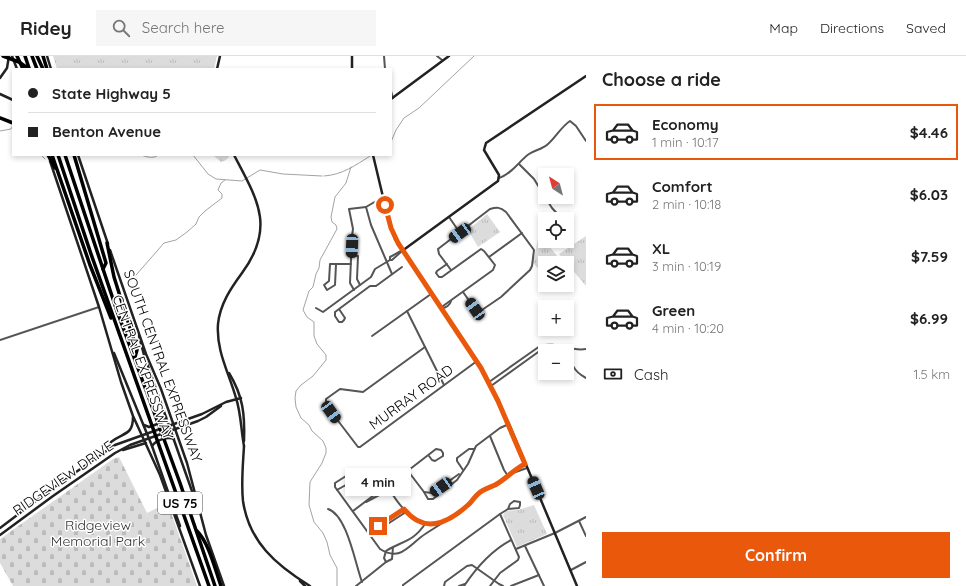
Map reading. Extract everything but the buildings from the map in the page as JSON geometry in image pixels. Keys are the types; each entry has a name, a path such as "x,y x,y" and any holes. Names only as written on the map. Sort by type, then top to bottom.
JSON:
{"highway":[{"path":"3,56 19,62 28,68"},
{"path":"17,56 22,68"},
{"path":"25,56 29,68"},
{"path":"32,56 37,68"},
{"path":"37,56 43,68"},
{"path":"42,56 47,68"},
{"path":"0,118 12,123"},
{"path":"48,156 61,181"},
{"path":"52,156 90,265 127,358"},
{"name":"CENTRAL EXPRESSWAY","path":"58,156 127,358 209,586"},
{"name":"CENTRAL EXPRESSWAY","path":"65,156 103,269 215,586"},
{"path":"74,156 106,263 103,269"},
{"path":"107,243 114,277 137,350 135,359"},
{"path":"196,529 201,535 222,586"}],"main road":[{"path":"0,78 8,68 9,56"},
{"path":"12,56 16,68"},
{"path":"47,56 51,68"},
{"path":"218,68 220,56"},
{"path":"352,56 352,68"},
{"path":"442,60 445,56"},
{"path":"392,98 449,56"},
{"path":"402,250 498,181 499,174 485,154 484,148 486,143 586,76"},
{"path":"0,94 12,100"},
{"path":"48,156 99,307 120,382 133,416 160,474 200,586"},
{"name":"SOUTH CENTRAL EXPRESSWAY","path":"78,156 107,243 182,447 191,476 197,506 222,586"},
{"path":"234,156 253,192 260,214 260,235 253,256 231,287 221,312 219,322 218,338 224,363 237,399 244,446"},
{"path":"373,156 391,228 402,250 489,382 509,424 577,586"},
{"path":"138,330 140,343 185,468 197,506"},
{"path":"110,346 144,424 163,474 182,536"},
{"path":"224,363 241,398 244,417 243,500 250,526 256,538 267,553 280,565 310,586"},
{"name":"RIDGEVIEW DRIVE","path":"0,528 115,445 202,414 226,402 241,398"},
{"name":"RIDGEVIEW DRIVE","path":"0,535 79,477 120,450 198,421 226,402"},
{"path":"108,449 111,442 131,429 133,426 133,416"},
{"path":"144,424 149,427 163,422 166,417"},
{"path":"152,446 154,443 168,438 174,439"},
{"path":"76,472 79,477"},
{"path":"296,577 305,586"}],"street":[{"path":"384,56 384,68"},
{"path":"437,56 442,60"},
{"path":"499,178 504,176 529,154 549,144 570,120 586,141"},
{"path":"519,164 534,179 538,186"},
{"path":"354,290 350,283 353,229 349,209 366,207 383,197"},
{"path":"549,204 556,212"},
{"path":"366,207 371,225 392,274"},
{"path":"452,270 437,252 438,249 490,209 497,207 502,208 506,212 534,250 532,266 501,297 480,312 463,292"},
{"path":"449,217 460,233"},
{"path":"489,257 522,233"},
{"path":"441,308 494,268 495,265 481,249 442,277 439,277 437,275 437,271 447,264"},
{"path":"316,308 324,312 371,277 375,269 390,260 390,257 402,250"},
{"path":"351,256 358,256 357,279 360,285"},
{"path":"336,264 335,285 327,290 324,285 329,280 330,264 336,264 351,264"},
{"path":"332,305 337,310 345,318 342,322 339,322 335,316 335,312 337,310 370,286 376,286 402,267"},
{"path":"372,336 431,294"},
{"path":"0,340 99,307"},
{"path":"407,311 444,384"},
{"name":"MURRAY ROAD","path":"425,347 363,392 340,389 327,397 325,401 326,405 356,445 360,447 417,406 444,384 477,362"},
{"path":"489,382 538,347"},
{"path":"574,349 586,349"},
{"path":"491,386 538,352"},
{"path":"574,368 579,374 586,378"},
{"path":"408,471 428,499 433,499 457,480 468,464 474,449 478,444 509,424"},
{"path":"490,436 504,470 508,475"},
{"path":"353,511 382,489 388,487 430,454 438,449 443,453 442,456 435,461 429,456"},
{"path":"463,470 457,462 457,458 469,449 474,449"},
{"path":"337,490 349,484 351,481 350,477 345,476 335,483 334,486 380,549 392,554 400,553 467,506 480,493 495,485 514,470 526,466"},
{"path":"424,492 432,493 460,474"},
{"path":"388,487 406,512 414,519 425,524 436,524 445,521"},
{"path":"366,502 386,492 388,487"},
{"path":"403,586 500,514 508,509 520,507 520,504 518,501 514,501 510,504 508,509"},
{"path":"328,509 333,511 344,526 362,582"},
{"path":"368,533 404,509"},
{"path":"380,525 386,525 406,512"},
{"path":"490,586 507,567 519,558 500,514"},
{"path":"516,549 555,533 586,517"},
{"path":"579,521 586,536"},
{"path":"386,562 384,558 385,552 411,539 425,524"},
{"path":"582,529 586,527"},
{"path":"459,586 465,585 478,568 498,548 512,540"},
{"path":"525,546 544,586"},
{"path":"356,586 386,562 391,560 393,547"},
{"path":"571,570 586,562"},
{"path":"444,586 445,582 472,564 503,586"},
{"path":"510,586 538,575"}],"green space":[{"path":"53,56 217,56 214,68 57,68"},
{"path":"214,156 228,156 226,160 221,162"},
{"path":"487,214 500,232 478,247 468,230"},
{"path":"586,236 586,286 574,272 574,256 561,256 559,254 568,248 574,248 574,244"},
{"path":"538,239 538,248 551,248 557,256 538,256 538,268 533,263"},
{"name":"Ridgeview Memorial Park","path":"119,457 147,513 168,504 197,586 13,586 0,563 0,539 113,459"},
{"path":"534,505 547,534 517,547 503,515 506,511 518,510"}],"waterway":[{"path":"392,140 404,118 419,108 474,56"},
{"path":"0,131 11,129 12,127"},
{"path":"42,156 45,159"},
{"path":"146,156 156,156"},
{"path":"194,156 208,174 216,179 242,181 260,170 283,174 322,176"},
{"path":"324,176 343,172 370,156"},
{"path":"337,586 337,568 330,555 323,533 314,522 309,505 310,482 322,463 326,453 326,448 323,441 301,418 296,407 295,398 296,391 313,376 326,360 326,355 317,344 314,336 314,322 307,317 303,310 309,291 313,287 320,260 337,229 336,225 332,222 331,217 335,197 346,183 351,167"},
{"path":"130,282 164,243 176,240 187,232 196,224 199,217 205,211 222,198 222,194 218,190 221,183 225,180"}],"route":[{"path":"378,526 404,509 414,519 425,524 436,524 445,521 467,506 476,495 495,485 514,470 525,464 509,424 486,376 398,243 391,228 385,205"}]}
